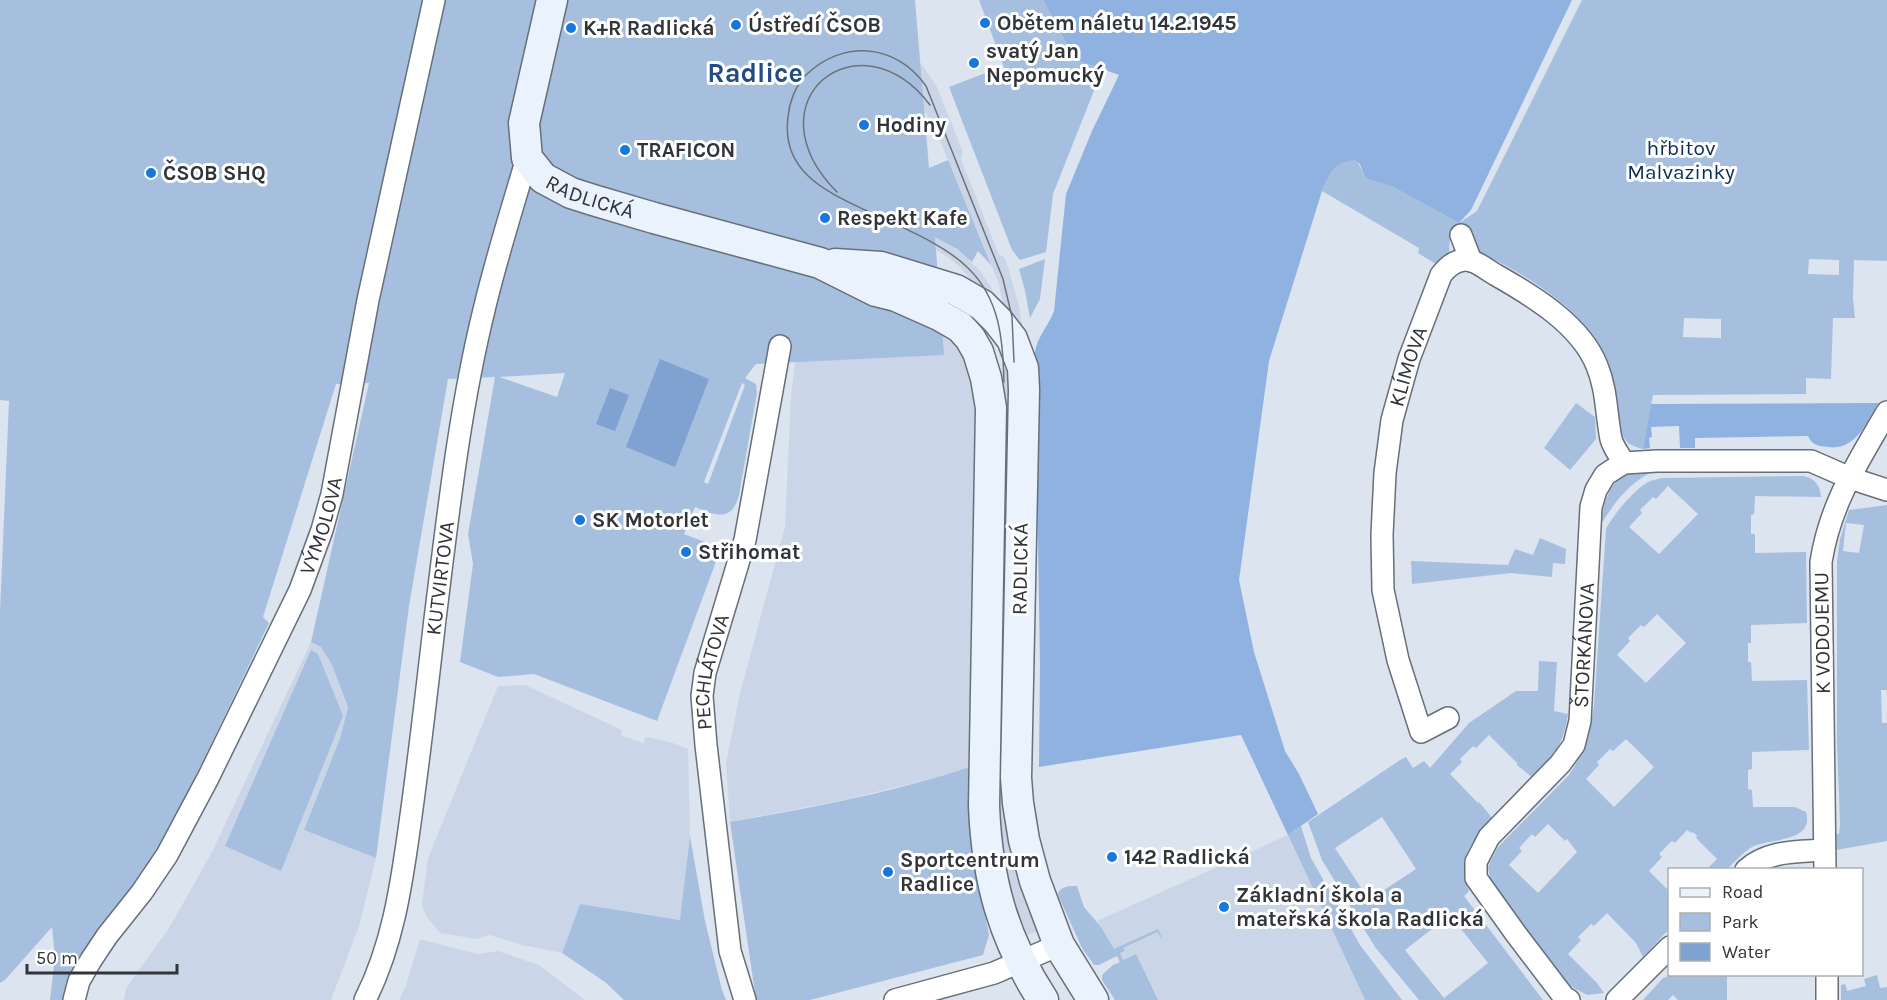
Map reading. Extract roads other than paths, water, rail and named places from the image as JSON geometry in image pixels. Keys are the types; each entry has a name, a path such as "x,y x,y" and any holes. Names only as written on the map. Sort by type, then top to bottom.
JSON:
{"main road":[{"name":"RADLICKÁ","path":"552,0 524,123 527,158 543,178 571,193 820,263 876,291 896,296 954,322 970,338 978,352 986,378 991,408 985,837 993,886 1006,930 1020,962 1043,1000"},
{"name":"RADLICKÁ","path":"820,263 881,267 962,293 982,305 998,321 1012,339 1021,361 1024,390 1017,803 1035,881 1059,945 1093,1000"}],"street":[{"name":"VÝMOLOVA","path":"74,1000 79,981 91,960 167,855 208,778 300,590 322,530 332,494 368,300 434,0"},
{"name":"KUTVIRTOVA","path":"366,1000 375,982 392,926 402,882 450,494 463,411 498,252 527,158"},
{"path":"1461,235 1471,261 1526,292 1560,318 1579,338 1597,365 1605,392 1612,441 1624,463 1811,461 1850,478 1887,490"},
{"name":"KLÍMOVA","path":"1448,717 1421,732 1398,660 1383,590 1382,535 1385,473 1392,420 1409,359 1441,275 1448,265 1460,261 1471,261"},
{"name":"PECHLÁTOVA","path":"745,1000 730,951 702,696 705,673 745,540 780,346"},
{"name":"K VODOJEMU","path":"1825,860 1821,562 1825,537 1832,515 1887,412"},
{"name":"ŠTORKÁNOVA","path":"1569,1000 1564,997 1480,884 1476,878 1476,862 1489,837 1560,764 1574,745 1580,721 1591,507 1596,490 1605,475 1624,463"},
{"path":"1749,868 1762,859 1780,852 1825,860"},
{"path":"895,1000 994,973 1059,945"},
{"path":"1617,1000 1668,949"},
{"path":"1827,976 1827,1000"}],"water":[{"path":"660,359 709,379 675,467 626,447"},
{"path":"610,388 629,395 615,431 596,424"}],"tram line":[{"path":"1004,382 998,321 987,293 968,268 933,243 821,186 809,177 791,152 788,117 795,90 801,80 820,64 835,56 852,52 868,51 884,54 900,61 926,86 1003,279 1012,317 1014,362"},
{"path":"837,192 812,158 804,127 808,100 823,80 846,68 873,67 902,78 930,105"}],"place":[{"name":"Obětem náletu 14.2.1945","path":"985,23"},
{"name":"Ústředí ČSOB","path":"736,25"},
{"name":"K+R Radlická","path":"571,28"},
{"name":"svatý Jan Nepomucký","path":"974,63"},
{"name":"Hodiny","path":"864,125"},
{"name":"TRAFICON","path":"625,150"},
{"name":"ČSOB SHQ","path":"151,173"},
{"name":"Respekt Kafe","path":"825,218"},
{"name":"SK Motorlet","path":"580,520"},
{"name":"Střihomat","path":"686,552"},
{"name":"142 Radlická","path":"1112,857"},
{"name":"Sportcentrum Radlice","path":"888,872"},
{"name":"Základní škola a mateřská škola Radlická","path":"1224,907"}],"district":[{"name":"Radlice","path":"755,73"}],"park label":[{"name":"hřbitov Malvazinky","path":"1681,160"}]}
